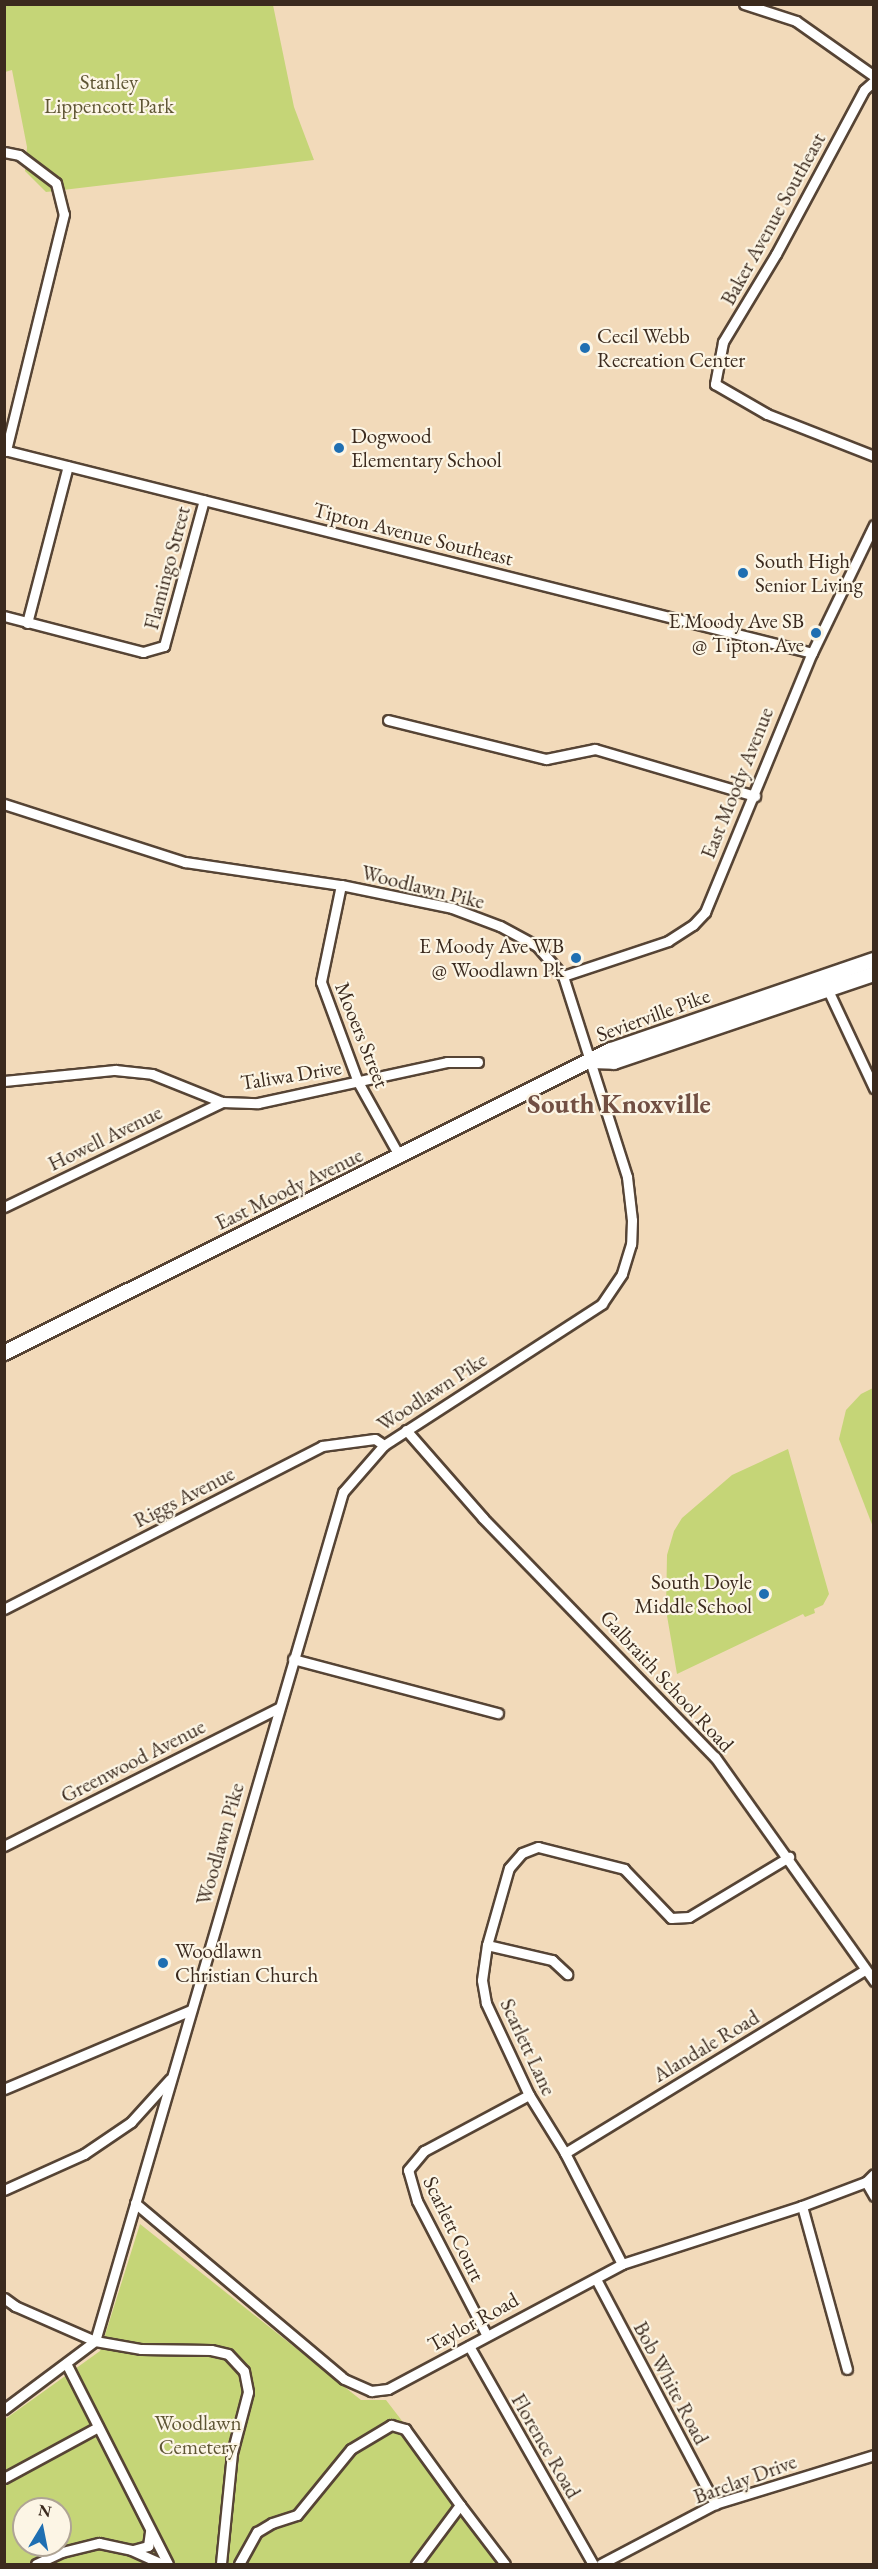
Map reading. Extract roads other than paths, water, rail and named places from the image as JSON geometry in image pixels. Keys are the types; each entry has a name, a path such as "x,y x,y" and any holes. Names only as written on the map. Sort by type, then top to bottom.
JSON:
{"main road":[{"name":"Sevierville Pike","path":"825,985 873,960"},
{"name":"Sevierville Pike","path":"591,1061 611,1050 825,985 873,974"},
{"name":"East Moody Avenue","path":"4,1353 400,1157 500,1102 591,1061"}],"street":[{"path":"744,4 796,21 873,76"},
{"name":"Baker Avenue Southeast","path":"873,81 864,90 781,245 723,342 715,384 767,414 873,456"},
{"path":"4,152 19,155 56,183 64,214 61,239 5,450"},
{"name":"Tipton Avenue Southeast","path":"5,450 812,653"},
{"path":"4,616 27,623 68,466"},
{"name":"Flamingo Street","path":"27,623 143,652 165,646 204,500"},
{"name":"East Moody Avenue","path":"563,976 668,941 693,925 714,897 812,653 873,525"},
{"path":"388,720 546,759 595,749 755,796"},
{"name":"Woodlawn Pike","path":"4,804 185,862 341,885 452,908 500,926 537,946 563,976 627,1177 633,1220 631,1244 622,1274 602,1304 384,1445 343,1492 278,1708 95,2341"},
{"name":"Mooers Street","path":"341,885 321,982 358,1082 400,1157"},
{"path":"825,985 873,1088"},
{"name":"Taliwa Drive","path":"4,1081 115,1070 152,1074 222,1102 258,1103 447,1062 478,1062"},
{"name":"Howell Avenue","path":"4,1207 222,1102"},
{"name":"Galbraith School Road","path":"406,1430 483,1518 715,1757 789,1857 873,1981"},
{"name":"Riggs Avenue","path":"4,1610 322,1446 375,1439 384,1445"},
{"path":"293,1659 498,1713"},
{"name":"Greenwood Avenue","path":"4,1846 278,1708"},
{"name":"Scarlett Lane","path":"622,2264 565,2153 529,2095 486,2003 482,1980 487,1945 510,1868 522,1853 538,1847 624,1869 671,1918 689,1917 789,1857"},
{"path":"487,1945 552,1960 567,1974"},
{"name":"Alandale Road","path":"565,2153 865,1970"},
{"path":"4,2089 191,2010"},
{"path":"4,2190 84,2154 121,2128 172,2077"},
{"name":"Scarlett Court","path":"486,2334 417,2201 408,2170 424,2151 529,2095"},
{"name":"Taylor Road","path":"135,2203 358,2388 388,2389 469,2346 486,2334 622,2264 802,2206 866,2182 873,2174"},
{"path":"866,2182 873,2196"},
{"path":"802,2206 848,2369"},
{"name":"Bob White Road","path":"596,2279 715,2504"},
{"path":"4,2298 15,2306 95,2341 141,2349 211,2350 228,2354 244,2371 248,2392 232,2453 221,2565"},
{"path":"4,2409 67,2365 95,2341"},
{"name":"Florence Road","path":"469,2346 592,2565"},
{"path":"67,2365 168,2565"},
{"path":"239,2565 257,2532 272,2523 297,2515 351,2449 391,2425 405,2430 505,2565"},
{"path":"4,2478 98,2427"},
{"name":"Barclay Drive","path":"602,2565 715,2504 873,2455"},
{"path":"416,2565 460,2505"},
{"path":"131,2550 148,2546 149,2528"},
{"path":"36,2564 99,2543 131,2550 162,2565"}],"place":[{"name":"Cecil Webb Recreation Center","path":"585,348"},
{"name":"Dogwood Elementary School","path":"339,448"},
{"name":"South High Senior Living","path":"743,573"},
{"name":"E Moody Ave SB @ Tipton Ave","path":"816,633"},
{"name":"E Moody Ave WB @ Woodlawn Pk","path":"576,958"},
{"name":"South Doyle Middle School","path":"764,1594"},
{"name":"Woodlawn Christian Church","path":"163,1963"}],"district":[{"name":"South Knoxville","path":"619,1104"}],"park label":[{"name":"Stanley Lippencott Park","path":"109,94"},
{"name":"Woodlawn Cemetery","path":"198,2435"}]}
